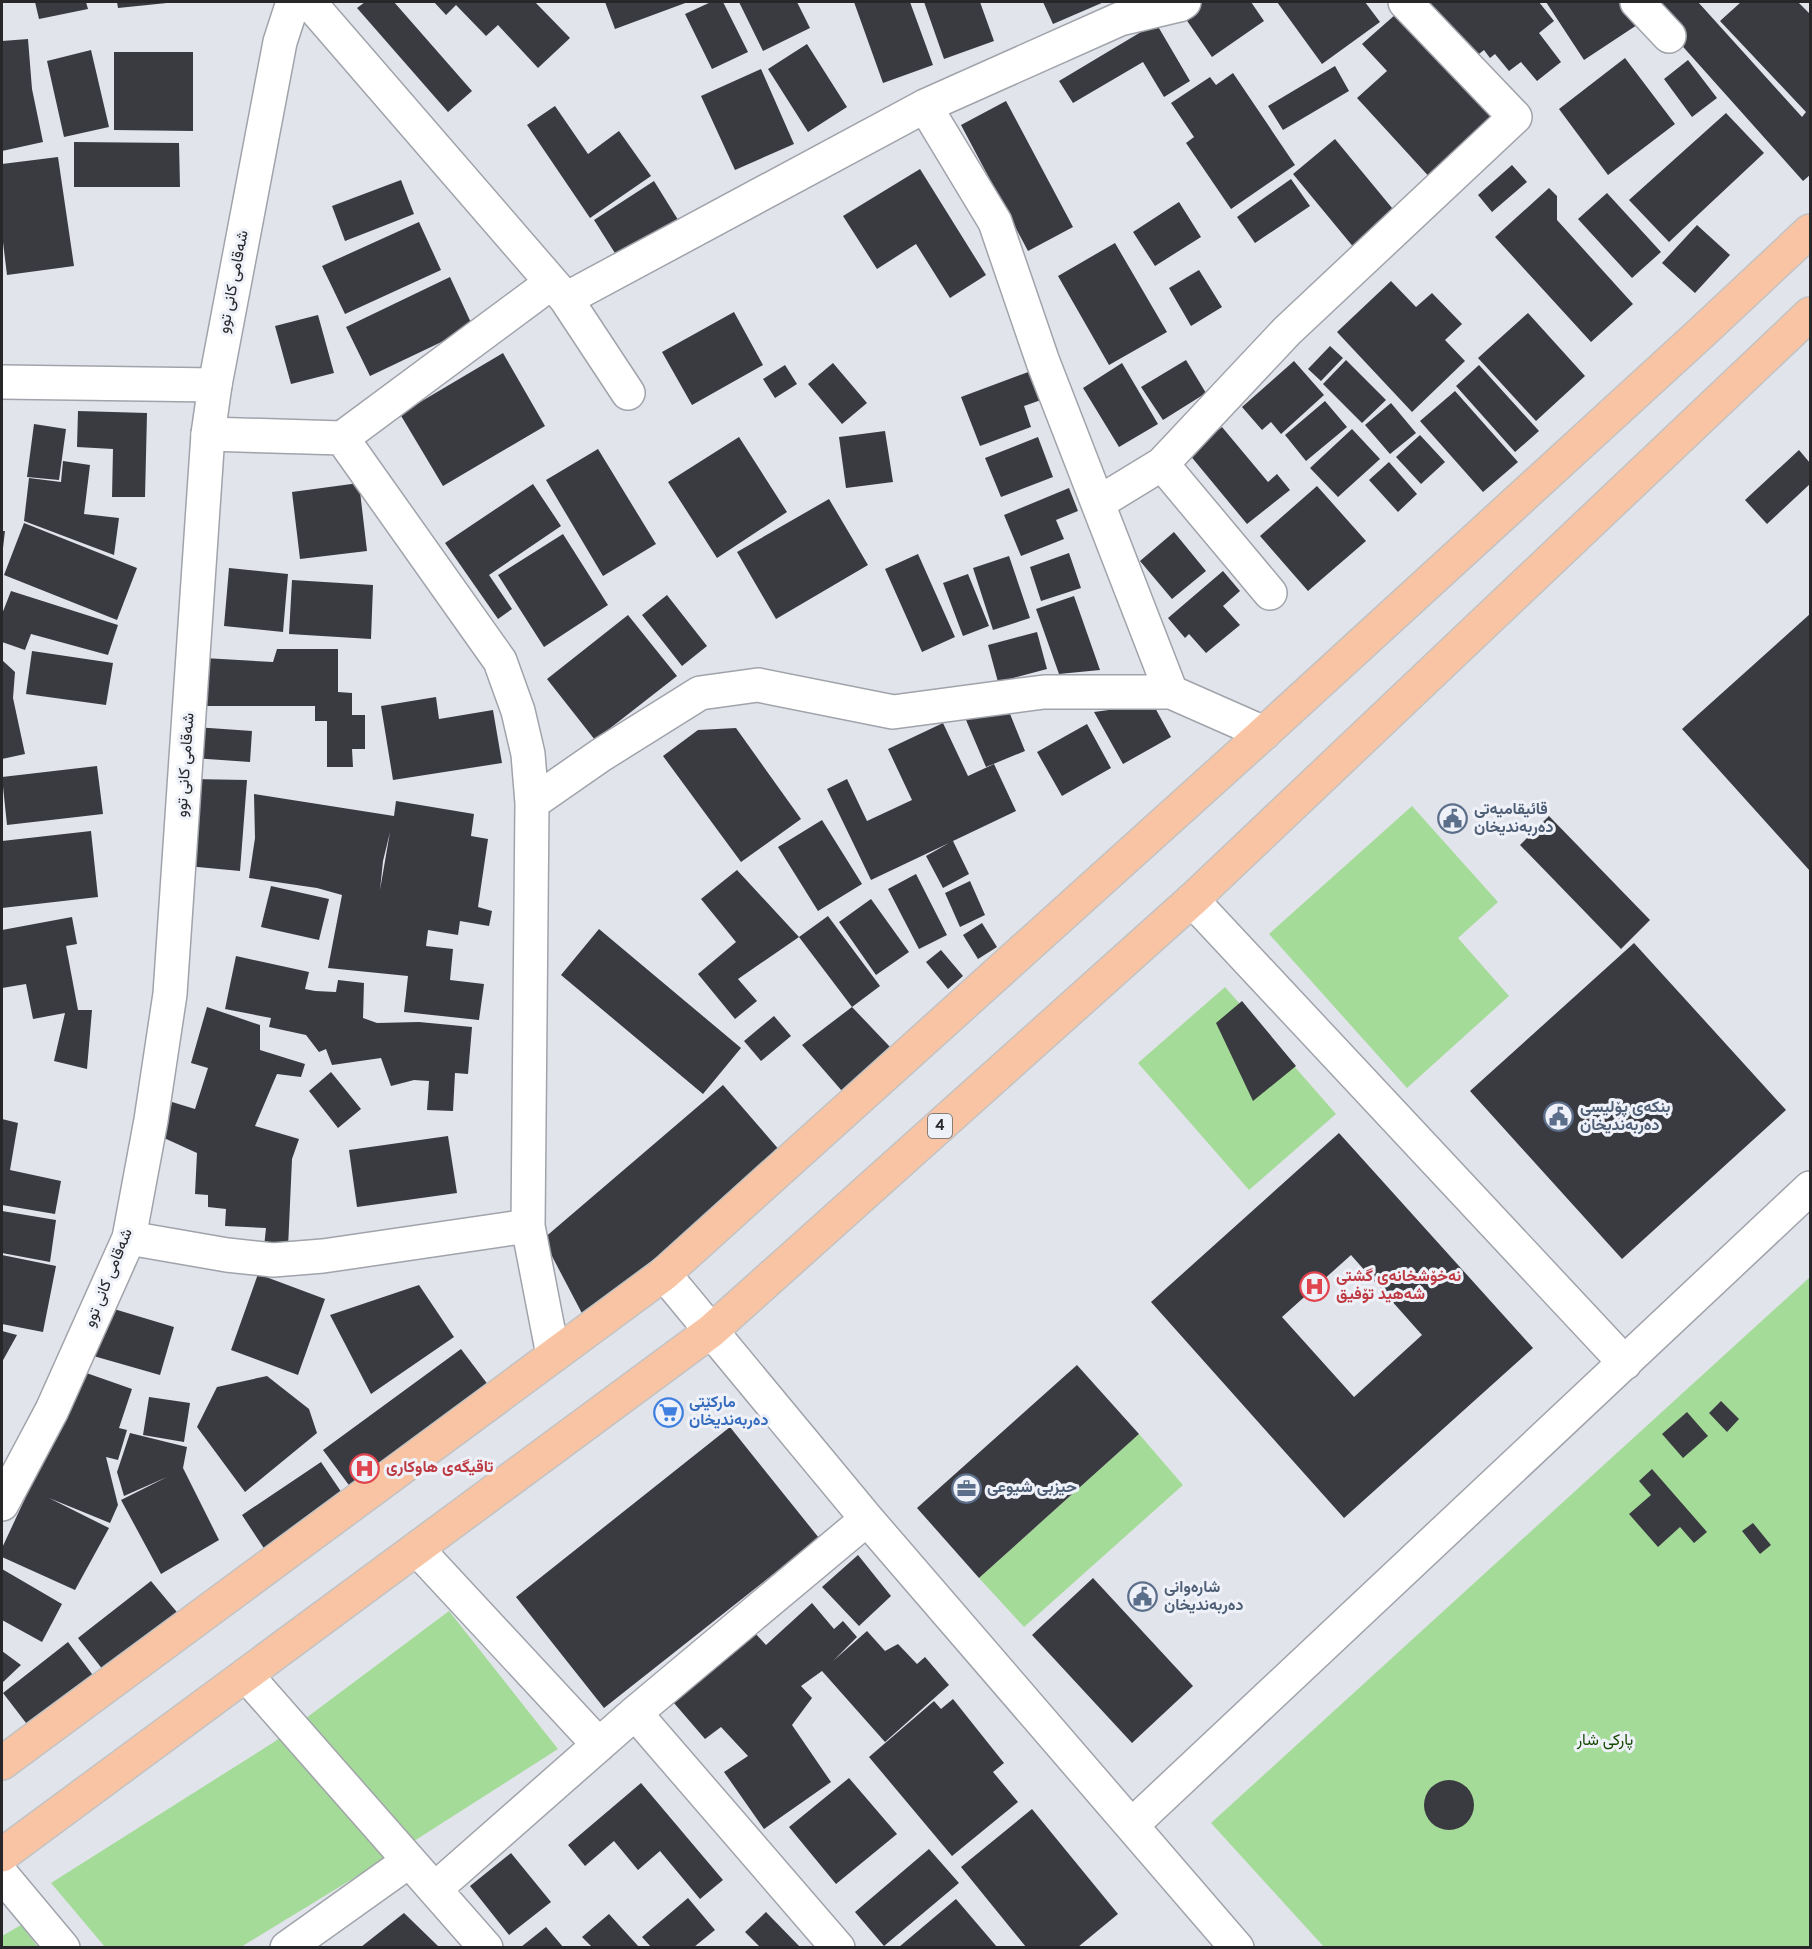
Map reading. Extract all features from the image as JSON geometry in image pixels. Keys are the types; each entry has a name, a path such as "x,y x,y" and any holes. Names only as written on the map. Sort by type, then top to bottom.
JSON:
{"highway":[{"path":"3,1760 664,1274 1264,733 1810,231"},
{"name":"4","path":"2,1856 711,1332 1192,900 1810,314"}],"street":[{"name":"شەقامی کانی توو","path":"2,1504 52,1410 129,1238 151,1120 170,994 208,434 215,385 280,42 293,2"},
{"path":"309,2 559,291 628,393"},
{"path":"208,434 342,438 559,291 925,106 1120,19 1184,2"},
{"path":"1098,503 1162,464 1287,331 1515,117 1405,2"},
{"path":"1636,2 1669,36"},
{"path":"925,106 995,222 1043,362 1171,692"},
{"path":"2,382 215,385"},
{"path":"342,438 500,661 518,711 528,754 532,803 528,1226 553,1355"},
{"path":"1162,464 1270,593"},
{"path":"532,803 601,755 700,693 758,685 893,712 1044,692 1171,692 1264,733"},
{"path":"1192,900 1625,1363"},
{"path":"1132,1825 1810,1188"},
{"path":"129,1238 227,1255 273,1260 323,1256 528,1226"},
{"path":"664,1274 867,1519 1236,1947"},
{"path":"435,1889 635,1713 867,1519"},
{"path":"417,1549 599,1745"},
{"path":"246,1675 486,1947"},
{"path":"635,1713 838,1947"},
{"path":"287,1947 409,1861"},
{"path":"2,1875 63,1947"}],"green space":[{"path":"1412,806 1498,902 1458,938 1509,996 1407,1088 1269,934"},
{"path":"1225,987 1336,1114 1249,1190 1138,1063"},
{"name":"پاركى شار","path":"1810,1277 1810,1947 1324,1947 1211,1823"},
{"path":"1139,1434 1183,1485 1024,1627 979,1578"},
{"path":"449,1611 558,1749 400,1850 241,1947 105,1947 51,1883 274,1742"},
{"path":"21,1925 38,1947 2,1947 2,1936"}],"building":[{"path":"35,2 86,2 88,9 39,19"},
{"path":"117,2 167,2 167,3 118,8"},
{"path":"365,2 394,2 472,91 448,112 357,8"},
{"path":"434,2 535,2 570,38 538,68 498,25 486,36 456,5 446,15"},
{"path":"605,2 688,2 615,29"},
{"path":"711,2 723,2 748,52 712,69 685,14"},
{"path":"739,2 797,2 810,28 763,51"},
{"path":"854,2 910,2 933,65 883,83"},
{"path":"924,2 980,2 994,41 944,59"},
{"path":"1043,2 1104,2 1053,24"},
{"path":"1197,2 1251,2 1264,21 1212,57 1181,12"},
{"path":"1277,2 1365,2 1380,22 1322,64"},
{"path":"1423,2 1539,2 1554,21 1539,33 1561,62 1537,81 1521,62 1509,71 1495,54 1490,58 1484,50 1475,57"},
{"path":"1546,2 1626,2 1640,23 1584,60"},
{"path":"1643,2 1698,2 1802,117 1806,112 1720,21 1741,2 1798,2 1810,14 1810,175 1803,181"},
{"path":"1404,7 1505,119 1434,182 1357,98 1387,71 1362,44"},
{"path":"1156,23 1190,81 1164,97 1143,62 1073,103 1059,81"},
{"path":"28,39 32,89 43,142 2,151 2,41"},
{"path":"807,44 847,107 808,132 768,69"},
{"path":"91,50 109,127 64,137 47,61"},
{"path":"114,52 193,52 193,131 114,130"},
{"path":"1625,58 1675,124 1608,175 1559,109"},
{"path":"1688,60 1717,98 1692,117 1664,79"},
{"path":"1335,66 1349,91 1283,130 1268,106"},
{"path":"761,69 794,144 735,170 701,96"},
{"path":"1233,73 1295,165 1231,209 1186,143 1194,137 1171,103 1210,77 1216,85"},
{"path":"1006,101 1073,227 1028,251 961,125"},
{"path":"555,106 588,154 619,131 651,176 590,218 527,125"},
{"path":"1726,113 1764,153 1669,242 1629,200"},
{"path":"1335,139 1397,214 1355,249 1293,174"},
{"path":"74,142 179,143 180,187 74,187"},
{"path":"58,157 74,266 7,275 2,234 2,164"},
{"path":"1512,165 1527,182 1492,212 1478,195"},
{"path":"920,169 986,275 950,298 916,244 877,269 843,216"},
{"path":"1291,179 1310,206 1255,243 1237,217"},
{"path":"401,180 414,214 345,241 332,206"},
{"path":"654,181 680,223 620,261 594,220"},
{"path":"1549,188 1557,196 1557,220 1633,304 1591,342 1495,237"},
{"path":"1607,193 1661,252 1632,278 1578,219"},
{"path":"1179,202 1201,237 1155,266 1133,232"},
{"path":"419,222 441,270 345,314 322,266"},
{"path":"1697,225 1730,255 1695,293 1662,263"},
{"path":"1115,243 1167,332 1109,365 1058,276"},
{"path":"1199,270 1222,307 1191,326 1169,288"},
{"path":"450,277 473,327 370,376 346,327"},
{"path":"1391,281 1416,307 1432,293 1462,324 1445,340 1465,361 1412,412 1337,332"},
{"path":"734,312 763,365 692,405 662,352"},
{"path":"1528,313 1585,376 1536,421 1478,358"},
{"path":"318,315 334,373 291,384 275,326"},
{"path":"1330,346 1343,358 1321,381 1308,369"},
{"path":"503,353 545,426 443,486 400,414"},
{"path":"1186,360 1206,393 1163,420 1141,387"},
{"path":"1346,360 1386,400 1362,423 1323,384"},
{"path":"1294,361 1324,395 1281,434 1271,422 1262,430 1242,407"},
{"path":"833,363 867,403 842,424 808,384"},
{"path":"1122,363 1158,424 1119,447 1083,388"},
{"path":"785,365 797,384 775,398 763,379"},
{"path":"1479,365 1539,431 1515,452 1456,386"},
{"path":"1031,371 1041,400 1024,406 1031,427 980,446 961,397"},
{"path":"1455,391 1518,462 1483,492 1420,421"},
{"path":"1325,401 1347,427 1306,461 1285,435"},
{"path":"1391,403 1416,433 1390,454 1365,425"},
{"path":"78,411 147,413 145,497 112,497 113,449 77,447"},
{"path":"34,424 66,429 59,480 27,477"},
{"path":"1222,427 1268,482 1277,474 1290,490 1247,524 1189,454"},
{"path":"1352,429 1380,459 1338,497 1310,468"},
{"path":"885,431 893,482 846,488 839,437"},
{"path":"1420,435 1445,462 1421,484 1396,457"},
{"path":"739,437 787,512 717,558 668,482"},
{"path":"1038,437 1053,477 1001,497 985,458"},
{"path":"598,449 656,544 603,576 546,480"},
{"path":"1799,450 1810,463 1810,484 1767,524 1745,500"},
{"path":"63,461 90,465 84,514 119,518 114,555 24,521 29,478 61,482"},
{"path":"1389,462 1417,494 1398,512 1369,480"},
{"path":"359,483 367,551 300,559 292,492"},
{"path":"533,484 561,526 489,575 512,609 498,619 445,543"},
{"path":"1317,486 1366,541 1308,591 1260,536"},
{"path":"1069,488 1078,511 1056,520 1064,539 1021,556 1004,515"},
{"path":"829,499 868,565 776,619 737,552"},
{"path":"24,523 137,568 117,620 4,575"},
{"path":"2,531 5,531 3,548 2,548"},
{"path":"1174,532 1206,571 1172,599 1140,561"},
{"path":"563,534 608,605 544,647 498,575"},
{"path":"1069,553 1081,588 1041,601 1030,567"},
{"path":"918,554 955,637 922,652 885,569"},
{"path":"1009,556 1030,618 993,630 973,568"},
{"path":"229,568 288,574 283,632 224,626"},
{"path":"1223,571 1240,591 1223,606 1240,625 1206,653 1189,634 1185,638 1168,618"},
{"path":"968,574 989,626 963,636 943,583"},
{"path":"292,580 373,585 371,639 289,634"},
{"path":"11,591 118,625 108,655 31,634 25,650 2,642 2,614"},
{"path":"667,595 707,646 682,666 642,615"},
{"path":"1074,596 1100,670 1059,674 1036,609"},
{"path":"1810,614 1810,871 1682,729"},
{"path":"628,615 677,676 595,740 547,679"},
{"path":"1037,632 1047,669 998,682 988,645"},
{"path":"277,649 338,649 338,692 352,693 352,715 365,715 365,749 352,749 353,767 327,767 327,721 315,721 315,706 201,706 204,658 273,662"},
{"path":"32,651 113,663 106,705 26,694"},
{"path":"2,660 15,672 13,698 25,754 2,759"},
{"path":"436,697 439,719 493,710 502,763 393,780 381,706"},
{"path":"1006,704 1025,751 986,767 966,720"},
{"path":"1153,704 1171,737 1123,764 1094,712"},
{"path":"943,723 968,776 994,764 1016,811 953,841 969,874 943,888 926,856 949,843 871,880 827,789 847,779 867,821 912,800 888,749"},
{"path":"1087,724 1111,768 1062,796 1037,752"},
{"path":"195,727 252,731 250,762 193,758"},
{"path":"736,728 801,819 741,862 663,756 698,730"},
{"path":"97,766 103,814 7,825 2,777"},
{"path":"191,779 247,780 240,871 187,866"},
{"path":"254,794 394,816 396,801 474,814 471,836 488,839 478,907 492,911 489,926 460,921 458,935 428,930 426,946 453,949 450,980 484,984 479,1020 404,1012 408,976 328,968 342,895 317,888 249,878 255,838","holes":["390,832 380,890 383,861"]},
{"path":"1549,816 1650,920 1621,949 1520,845"},
{"path":"822,820 862,884 818,911 778,847"},
{"path":"91,831 98,897 2,908 2,841"},
{"path":"737,870 799,937 738,979 757,1001 735,1019 698,974 736,942 701,899"},
{"path":"916,874 947,935 919,949 888,889"},
{"path":"970,881 985,915 960,927 945,893"},
{"path":"271,886 329,899 319,940 261,927"},
{"path":"871,899 909,952 876,975 839,922"},
{"path":"828,916 880,986 852,1007 799,937"},
{"path":"72,917 77,944 66,946 78,1010 92,1010 87,1069 54,1061 65,1013 33,1019 26,984 2,988 2,930"},
{"path":"982,923 997,947 978,959 963,935"},
{"path":"599,929 741,1048 703,1094 561,975"},
{"path":"1634,943 1786,1110 1622,1259 1470,1091"},
{"path":"941,950 963,976 948,989 926,962"},
{"path":"236,956 309,972 305,989 336,992 338,980 364,983 363,1018 377,1023 419,1022 472,1027 468,1074 455,1073 453,1111 427,1110 429,1081 414,1080 391,1086 381,1058 332,1065 326,1049 319,1052 306,1035 269,1027 271,1018 225,1009"},
{"path":"1242,1001 1296,1066 1253,1101 1216,1023"},
{"path":"207,1007 260,1025 260,1050 305,1064 301,1077 277,1074 255,1126 299,1139 292,1159 288,1248 264,1247 266,1228 225,1226 226,1209 208,1207 208,1195 195,1194 197,1153 164,1138 172,1102 195,1109 208,1068 191,1063"},
{"path":"852,1007 892,1049 842,1091 802,1045"},
{"path":"774,1016 791,1036 761,1061 744,1041"},
{"path":"331,1072 361,1109 338,1128 309,1091"},
{"path":"723,1085 781,1152 586,1321 543,1239"},
{"path":"2,1119 18,1123 10,1170 61,1181 55,1214 2,1205"},
{"path":"1339,1133 1533,1348 1344,1518 1151,1302","holes":["1351,1255 1422,1335 1354,1397 1282,1317"]},
{"path":"448,1136 457,1193 357,1207 349,1150"},
{"path":"2,1211 56,1220 50,1262 2,1253"},
{"path":"2,1255 56,1266 43,1332 2,1324"},
{"path":"258,1274 325,1299 298,1375 231,1350"},
{"path":"419,1285 454,1337 371,1394 330,1315"},
{"path":"104,1306 174,1327 160,1375 90,1355"},
{"path":"2,1331 17,1335 2,1362"},
{"path":"461,1349 492,1390 354,1492 323,1450"},
{"path":"1077,1365 1139,1434 979,1578 917,1508"},
{"path":"75,1369 132,1389 119,1428 127,1430 118,1460 106,1457 118,1505 110,1523 49,1498 109,1528 75,1590 2,1557 2,1548 29,1490 26,1489"},
{"path":"267,1376 309,1409 317,1433 245,1492 197,1427 217,1387"},
{"path":"149,1397 190,1403 184,1442 143,1435"},
{"path":"1721,1401 1739,1419 1727,1432 1709,1413"},
{"path":"1687,1412 1708,1436 1683,1458 1662,1434"},
{"path":"730,1427 819,1538 604,1708 516,1597"},
{"path":"130,1433 187,1447 183,1468 219,1540 161,1574 121,1500 167,1477 124,1496 117,1472"},
{"path":"321,1462 346,1499 267,1553 242,1515"},
{"path":"1652,1469 1707,1532 1694,1543 1680,1527 1658,1547 1629,1514 1651,1495 1639,1481"},
{"path":"1753,1523 1771,1545 1760,1554 1742,1531"},
{"path":"858,1555 891,1596 859,1626 822,1587"},
{"path":"2,1569 62,1604 42,1642 2,1620"},
{"path":"1093,1578 1193,1686 1132,1743 1032,1635"},
{"path":"151,1581 181,1617 107,1675 78,1638"},
{"path":"812,1603 834,1629 843,1621 857,1637 833,1661 867,1631 885,1651 898,1644 917,1664 925,1657 949,1685 885,1742 822,1671 801,1686 812,1698 792,1725 831,1782 764,1829 724,1772 748,1756 721,1727 705,1739 674,1703 754,1632 766,1645"},
{"path":"68,1642 98,1682 33,1732 3,1693"},
{"path":"2,1651 21,1665 2,1683"},
{"path":"953,1699 1004,1763 993,1772 1018,1802 952,1856 869,1757 934,1701 941,1709"},
{"path":"849,1778 897,1834 836,1884 789,1827"},
{"path":"1444,1780 1454,1780 1467,1787 1474,1800 1474,1810 1467,1823 1454,1830 1444,1830 1435,1826 1428,1819 1424,1810 1424,1800 1428,1791 1435,1784"},
{"path":"641,1783 723,1880 700,1899 660,1851 638,1870 614,1841 585,1866 568,1845"},
{"path":"1032,1809 1118,1914 1078,1947 1026,1947 961,1867"},
{"path":"929,1849 959,1883 884,1946 855,1912"},
{"path":"511,1853 551,1902 509,1935 470,1886"},
{"path":"688,1898 715,1930 694,1947 651,1947 642,1937"},
{"path":"956,1899 997,1947 899,1947"},
{"path":"766,1912 800,1947 760,1947 745,1932"},
{"path":"404,1913 439,1947 361,1947"},
{"path":"609,1914 639,1947 592,1947 582,1937"},
{"path":"546,1927 563,1947 521,1947"}],"place":[{"name":"قائیقامیەتی دەربەندیخان","path":"1453,819"},
{"name":"بنکەی پۆلیسی دەربەندیخان","path":"1559,1117"},
{"name":"نەخۆشخانەی گشتی شەهید تۆفیق","path":"1315,1286"},
{"name":"مارکێتی دەربەندیخان","path":"668,1412"},
{"name":"تاقیگەی هاوکاری","path":"365,1468"},
{"name":"حیزبی شیوعی","path":"966,1488"},
{"name":"شارەوانی دەربەندیخان","path":"1143,1597"}]}
